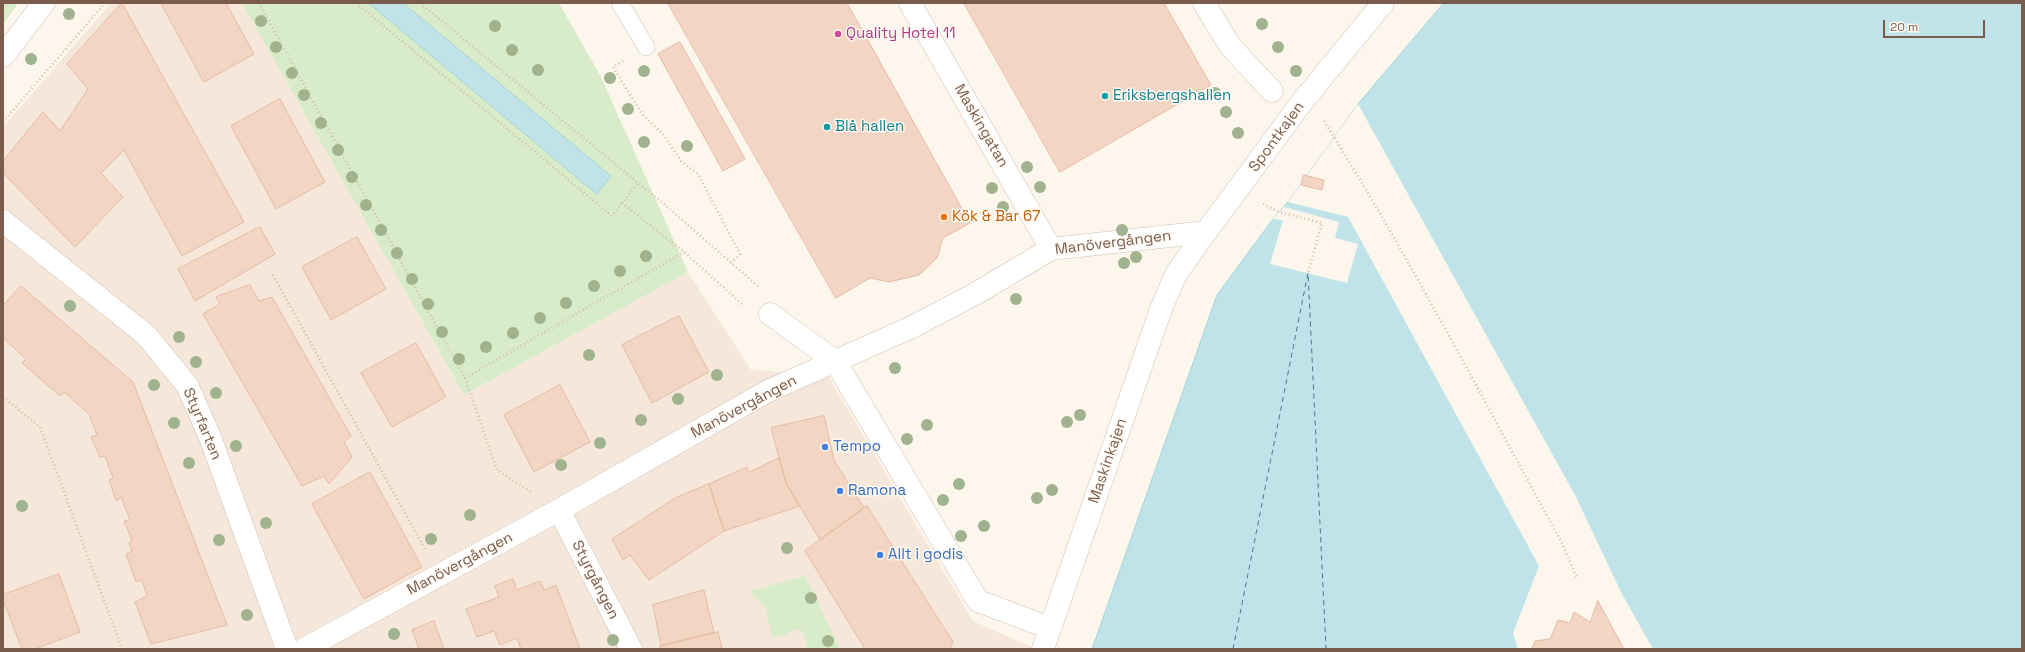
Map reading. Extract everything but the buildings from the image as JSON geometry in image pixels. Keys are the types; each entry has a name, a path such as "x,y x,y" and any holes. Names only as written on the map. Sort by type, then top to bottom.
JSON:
{"street":[{"path":"3,56 44,3"},
{"name":"Maskingatan","path":"910,3 1051,249"},
{"path":"1204,3 1230,46 1272,92"},
{"name":"Spontkajen","path":"1176,274 1302,102 1383,3"},
{"name":"Styrfarten","path":"3,221 146,335 187,385 210,437 287,649"},
{"name":"Manövergången","path":"304,649 559,510 768,392 912,327 975,294 1051,249 1206,232"},
{"name":"Maskinkajen","path":"1043,649 1161,309 1176,274"},
{"path":"770,314 835,361 978,601 1050,628"},
{"name":"Styrgången","path":"559,510 631,649"}],"lane":[{"path":"620,3 646,47"}],"path":[{"path":"3,122 105,3"},
{"path":"259,3 465,378 497,470 559,510"},
{"path":"356,3 612,216 637,184"},
{"path":"420,3 637,184 665,205 769,296 770,314"},
{"path":"646,47 613,67 642,114 663,134 681,160 698,174 740,254 730,263"},
{"path":"1302,102 1321,117 1353,168 1563,545 1576,578"},
{"path":"622,203 684,252 738,301"},
{"path":"1279,212 1322,223 1308,273"},
{"path":"465,378 684,252"},
{"path":"273,275 426,551"},
{"path":"3,397 40,427 122,649"}],"shaded area":[{"path":"111,3 242,3 464,395 688,272 751,370 827,374 973,621 1036,649 3,649 3,127"}],"green space":[{"path":"3,3 18,3 3,25"},
{"path":"242,3 559,3 601,77 688,272 464,395"},
{"path":"805,576 840,649 806,649 805,638 800,629 773,638 766,614 769,610 750,591"}],"water":[{"path":"369,3 403,3 611,176 597,194"},
{"path":"1444,3 2022,3 2022,649 1092,649 1217,295 1273,219 1288,202 1358,104"}],"pier":[{"path":"1358,104 1575,495 1622,594 1653,649 1518,649 1513,633 1539,566 1348,217 1288,202"},
{"path":"1284,207 1339,222 1335,238 1358,244 1347,283 1270,264 1283,220 1273,219"}],"ferry route":[{"path":"1233,649 1308,273 1326,649"}],"place":[{"name":"Quality Hotel 11","path":"838,34"},
{"name":"Eriksbergshallen","path":"1105,96"},
{"name":"Blå hallen","path":"827,127"},
{"name":"Kök & Bar 67","path":"944,217"},
{"name":"Tempo","path":"825,447"},
{"name":"Ramona","path":"840,491"},
{"name":"Allt i godis","path":"880,555"}]}
